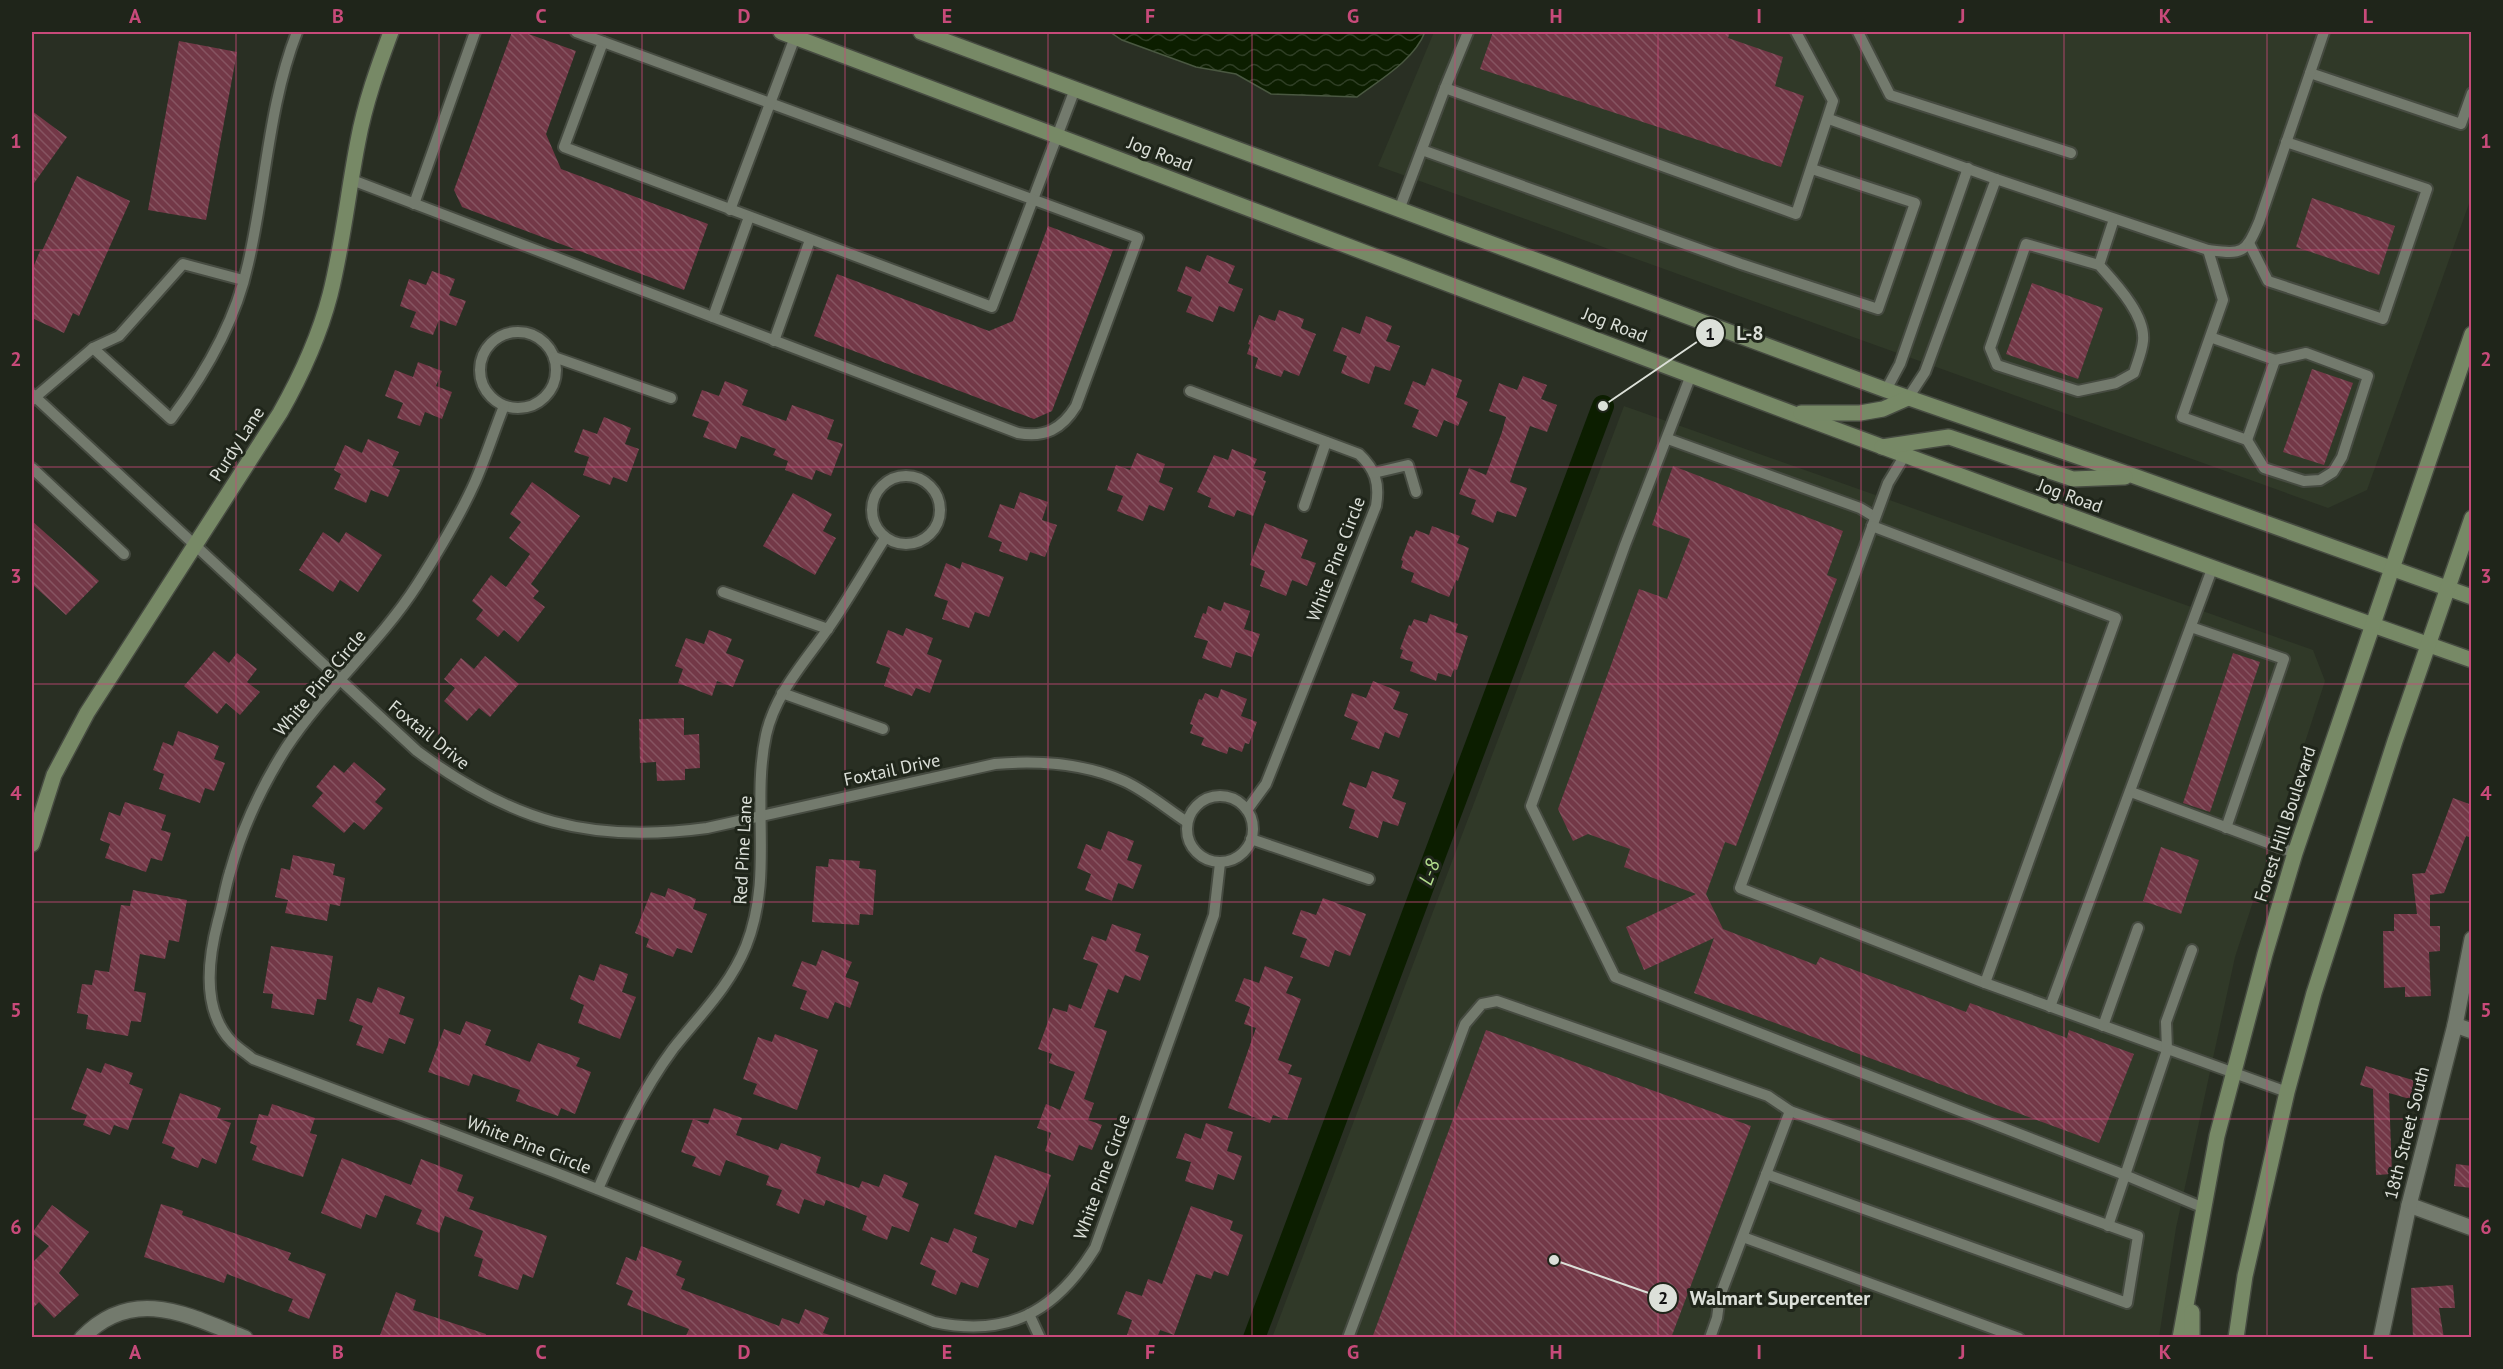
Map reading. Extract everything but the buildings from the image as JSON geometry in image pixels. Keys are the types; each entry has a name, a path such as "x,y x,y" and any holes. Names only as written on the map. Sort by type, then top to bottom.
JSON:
{"main road":[{"name":"Purdy Lane","path":"32,844 46,797 69,744 280,413 298,381 319,331 330,296 358,140 372,85 392,32"},
{"name":"Jog Road","path":"921,32 1886,390 2472,597"},
{"name":"Jog Road","path":"788,34 1905,456 2212,569 2472,660"},
{"name":"Forest Hill Boulevard","path":"2180,1338 2217,1136 2265,954 2295,853 2472,334"},
{"path":"1792,413 1860,413 1883,409 1908,398"},
{"path":"1882,447 1949,436 2073,479 2134,476"},
{"path":"2236,1338 2246,1276 2287,1092 2314,993 2472,518"},
{"path":"2192,1338 2193,1267"}],"street":[{"name":"18th Street South","path":"2380,1338 2409,1204 2454,1025 2472,939"},
{"path":"2454,1025 2472,1031"},
{"path":"2409,1204 2472,1228"},
{"path":"82,1338 110,1317 125,1311 158,1308 189,1315 245,1338"}],"lane":[{"path":"93,348 171,419 193,389 230,317 248,266 279,87 297,32"},
{"path":"414,204 476,32"},
{"path":"352,180 1018,433 1032,436 1046,434 1059,428 1069,418 1076,406 1138,238 576,32"},
{"path":"1399,210 1468,32"},
{"path":"1445,88 1796,214 1833,101 1796,32"},
{"path":"1858,32 1890,95 2071,153"},
{"path":"1829,119 2114,219 2208,250 2235,253 2250,244 2324,32"},
{"path":"730,210 770,103 788,34"},
{"path":"603,42 564,147 992,307 1075,89"},
{"path":"2310,73 2461,124 2472,93"},
{"path":"2250,244 2268,280 2383,319 2427,189 2286,142"},
{"path":"1422,150 1741,264 1878,309 1915,203 1812,169"},
{"path":"1886,390 1900,364 1968,168"},
{"path":"1908,398 1925,372 1996,179"},
{"path":"713,318 749,217"},
{"path":"2099,265 2114,219"},
{"path":"774,341 810,240"},
{"path":"2026,243 2099,265 2126,295 2140,322 2144,340 2134,373 2116,383 2078,391 1997,365 1990,348 2026,243"},
{"path":"2208,250 2223,300 2210,337 2182,417 2247,440 2264,468 2304,481 2320,480 2333,472 2342,457 2368,376 2306,353 2275,360 2210,337"},
{"path":"33,397 93,348 119,336 183,264 243,280"},
{"path":"511,332 522,332 542,339 554,357 555,379 545,398 526,408 504,406 487,393 480,372 481,361 491,342 511,332"},
{"path":"554,357 671,398"},
{"path":"2247,440 2275,360"},
{"path":"1691,375 1625,545 1530,806 1615,978 2125,1175 2204,1208"},
{"path":"1190,391 1359,454 1370,464 1374,473 1408,465 1416,492"},
{"name":"Foxtail Drive","path":"33,397 417,751 454,779 524,813 568,826 614,832 645,834 707,828 995,764 1028,761 1062,763 1126,782 1187,822"},
{"name":"White Pine Circle","path":"504,406 474,483 447,536 410,596 380,636 307,719 287,747 260,792 233,861 213,936 209,968 212,1000 223,1030 232,1042 253,1059 598,1189 934,1322 966,1327 998,1324 1029,1314 1068,1286 1079,1274 1101,1234 1214,915 1220,863"},
{"path":"1668,439 1860,508 1873,521 2116,618 1984,983"},
{"path":"1304,506 1326,442"},
{"path":"1905,456 1888,483 1873,521 1740,888 1984,983 2287,1092"},
{"path":"32,468 124,554"},
{"name":"White Pine Circle","path":"1247,810 1266,784 1376,506 1378,492 1374,473"},
{"path":"897,477 918,478 927,483 939,500 938,522 933,531 916,543 905,545 885,538 878,530 872,509 879,489 897,477"},
{"name":"Red Pine Lane","path":"598,1189 643,1095 673,1050 728,980 745,950 760,901 762,766 766,736 782,693 828,629 885,538"},
{"path":"2050,1007 2212,569"},
{"path":"723,592 828,629"},
{"path":"2191,627 2284,659 2226,828"},
{"path":"782,693 883,729"},
{"path":"2131,792 2295,853"},
{"path":"1217,795 1239,802 1247,810 1252,820 1253,832 1244,853 1234,860 1220,863 1203,859 1194,852 1186,833 1187,822 1198,804 1217,795"},
{"path":"1251,839 1369,879"},
{"path":"2103,1026 2138,928"},
{"path":"2108,1226 2168,1050 2166,1022 2192,950"},
{"path":"1348,1338 1465,1024 1482,1004 1497,1001 1768,1096 1790,1111 2138,1236 2127,1303 1766,1174"},
{"path":"1710,1338 1717,1318 1720,1296 1790,1111"},
{"path":"1743,1237 2019,1338"},
{"path":"1029,1314 1040,1338"}],"shaded area":[{"path":"1434,32 2471,32 2471,198 2367,490 2328,508 1378,166"},
{"path":"1624,406 2313,650 2325,681 2235,957 2176,1228 2159,1337 1272,1338"}],"water":[{"path":"1110,32 1425,32 1405,60 1357,97 1271,94 1236,74 1196,67 1122,40"}],"waterway":[{"name":"L-8","path":"1254,1338 1603,406"}],"place":[{"name":"L-8","path":"1603,406"},
{"name":"Walmart Supercenter","path":"1554,1260"}]}
